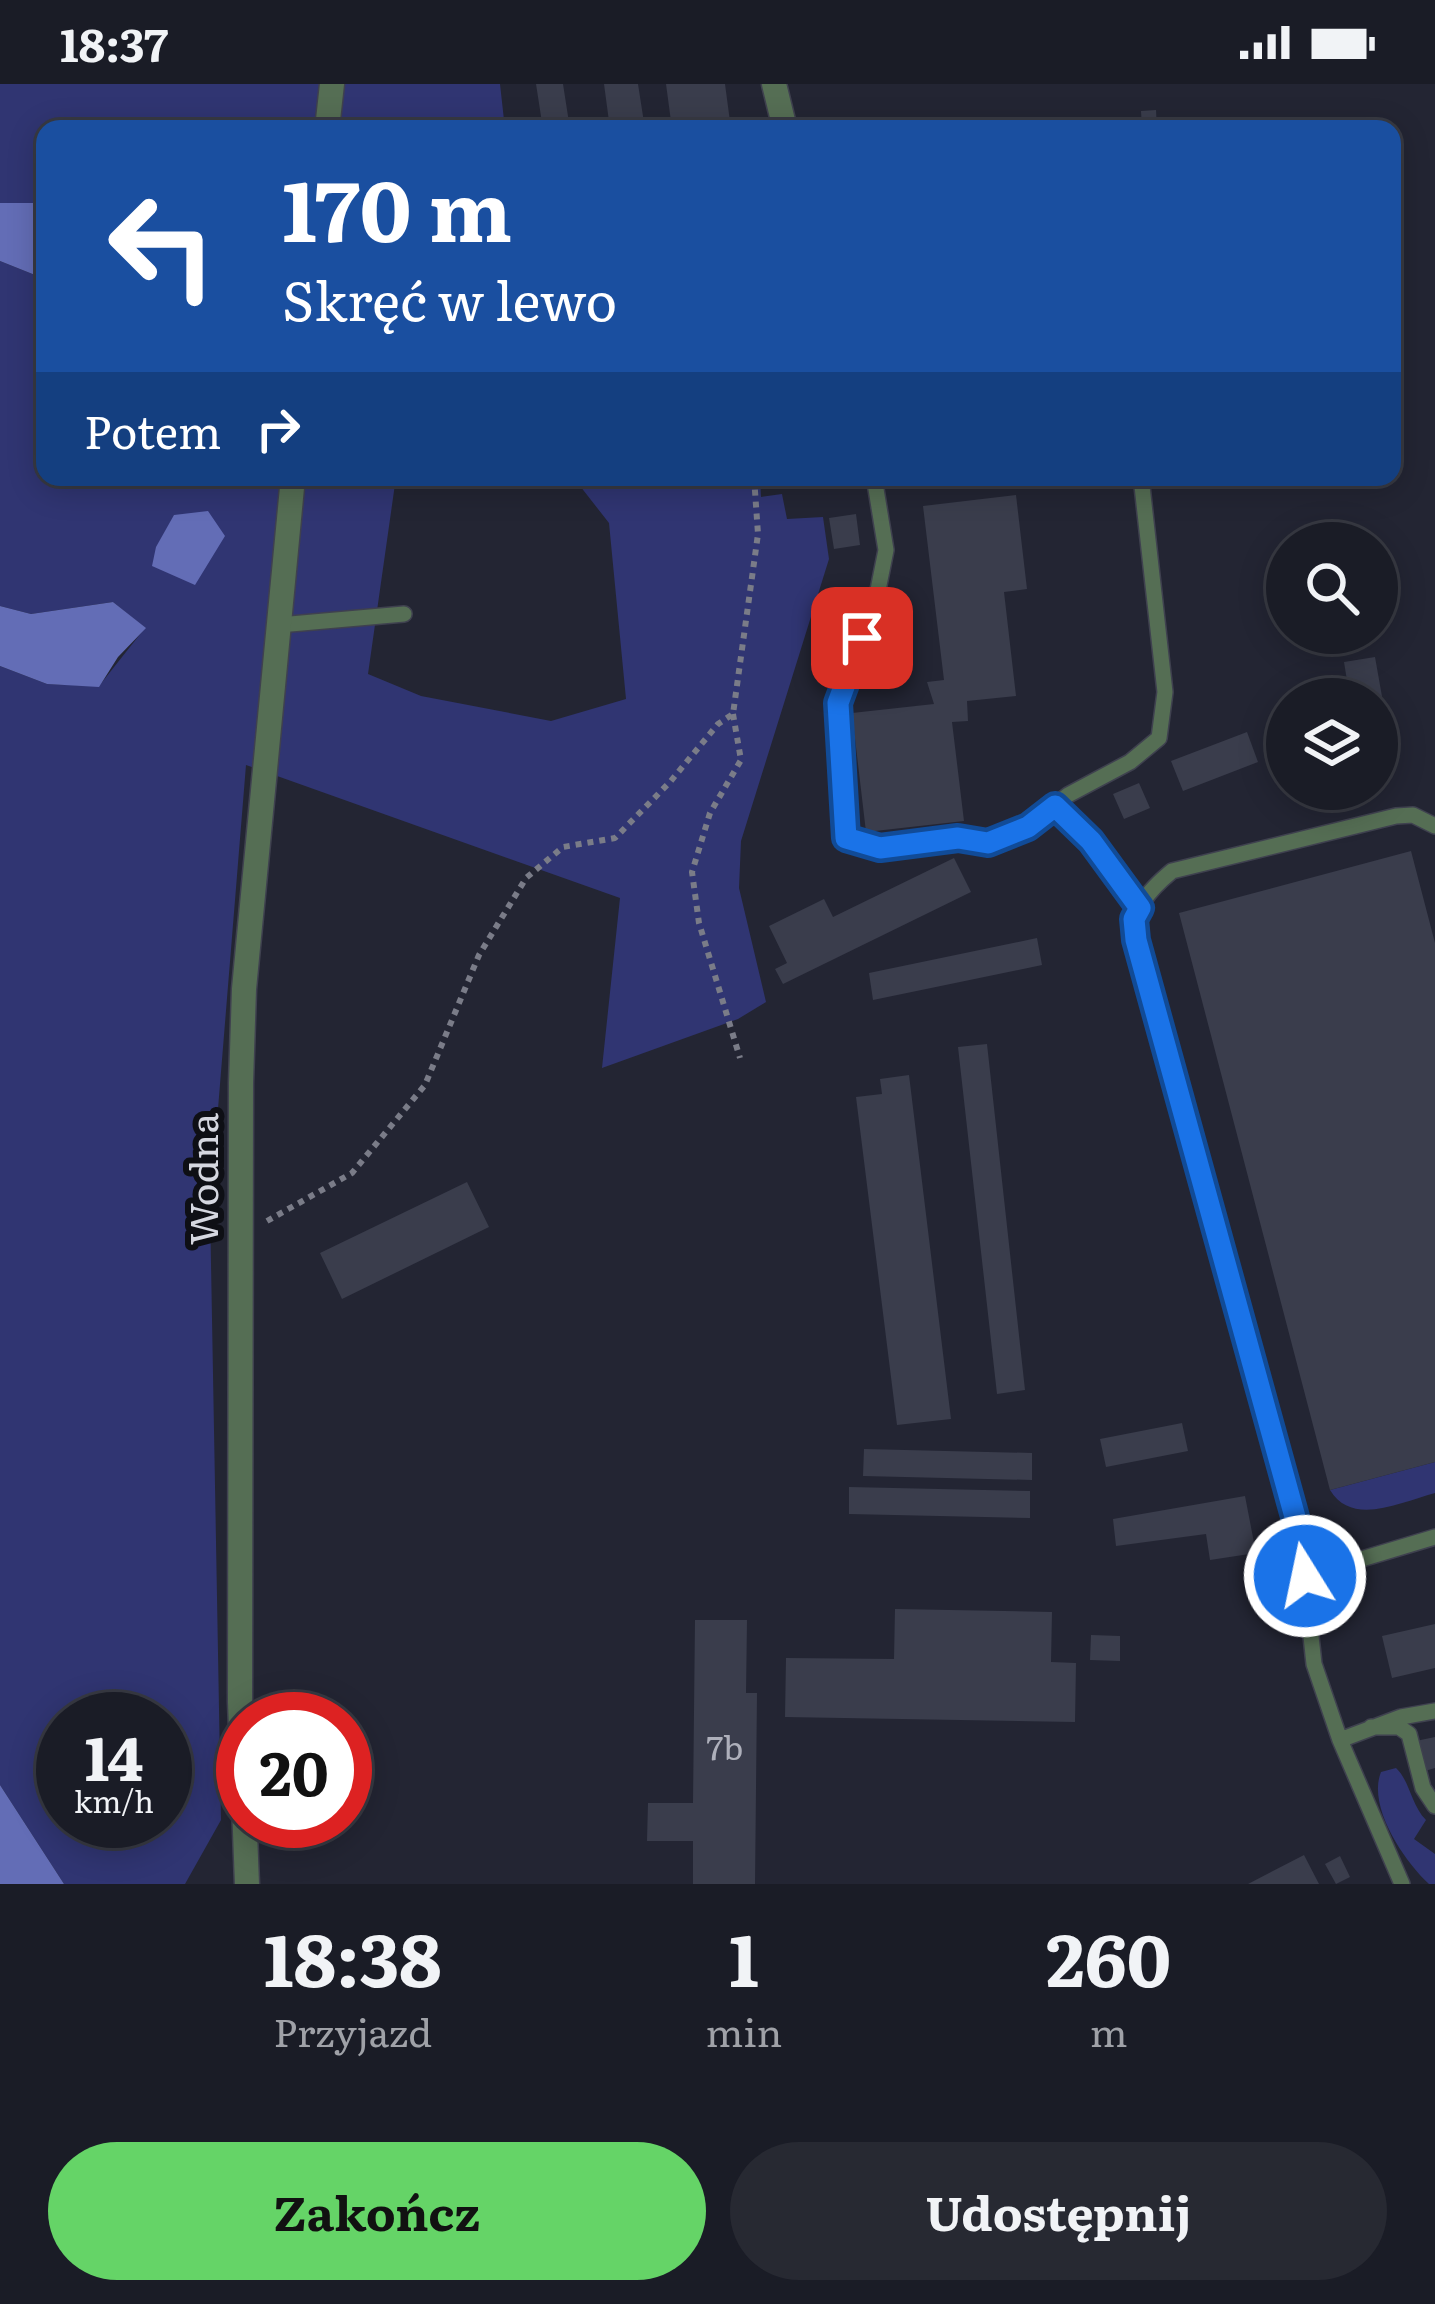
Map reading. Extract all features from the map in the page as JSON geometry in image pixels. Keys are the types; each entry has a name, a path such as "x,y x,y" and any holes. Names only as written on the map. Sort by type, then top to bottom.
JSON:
{"street":[{"path":"328,120 332,84"},
{"path":"774,84 783,120"},
{"name":"Wodna","path":"247,1884 241,1791 239,1224 244,989 292,486"}],"lane":[{"path":"875,486 886,550 875,605 838,703 846,838 880,848 958,838 988,843 1028,827 1159,738 1165,692 1142,486"},
{"path":"279,625 404,614"},
{"path":"1055,806 1091,841 1140,908"},
{"path":"1402,1884 1340,1740 1314,1664 1300,1535 1134,919 1148,891 1172,872 1396,816 1414,815 1435,826"},
{"path":"1305,1576 1435,1537"},
{"path":"1340,1740 1432,1710"},
{"path":"1371,1727 1400,1727 1409,1733 1423,1788 1435,1806"}],"path":[{"path":"740,1058 699,923 692,872 710,813 741,760 734,714 758,534 755,486"},
{"path":"239,1224 276,1220 352,1173 425,1085 479,955 526,878 563,847 616,838 718,724 734,714"}],"shaded area":[{"path":"0,84 500,84 504,120 36,120 36,203 0,203"},
{"path":"0,261 36,275 36,486 395,486 368,674 421,696 551,721 626,699 609,523 580,486 760,486 761,497 782,494 787,519 823,517 829,559 741,841 739,888 766,1002 738,1019 602,1068 620,898 246,765 210,1207 219,1692 216,1829 185,1884 64,1884 41,1848 192,1848 192,1692 36,1692 36,1841 0,1785 0,666 47,684 99,686 145,628 113,602 31,614 0,606"},
{"path":"1435,1462 1435,1493 1393,1506 1351,1507 1330,1490"},
{"path":"1396,1768 1426,1820 1414,1839 1435,1854 1435,1884 1429,1884 1409,1862 1383,1816 1378,1786 1381,1772"}],"water":[{"path":"0,203 36,203 36,275 0,261"},
{"path":"208,511 225,536 195,585 152,566 156,547 174,515"},
{"path":"113,602 146,628 118,657 99,687 47,684 0,666 0,606 31,614"},
{"path":"0,1785 36,1841 36,1848 41,1848 64,1884 0,1884"}],"building":[{"path":"536,84 563,84 569,120 542,120"},
{"path":"604,84 638,84 644,120 609,120"},
{"path":"666,84 725,84 730,120 671,120"},
{"path":"1156,110 1157,120 1142,120 1141,111"},
{"path":"1016,495 1027,589 1004,592 1016,696 967,701 968,721 952,722 964,821 866,832 852,713 934,704 927,682 944,680 923,506"},
{"path":"856,514 860,545 834,549 829,518"},
{"path":"1375,657 1379,678 1347,678 1344,662"},
{"path":"1247,732 1258,762 1183,791 1171,761"},
{"path":"1139,783 1150,808 1124,819 1113,794"},
{"path":"1411,851 1435,943 1435,1462 1330,1490 1179,913"},
{"path":"954,858 971,892 783,984 775,969 787,963 769,926 824,899 833,917"},
{"path":"1037,938 1042,965 873,1000 869,973"},
{"path":"987,1044 1025,1390 997,1394 958,1047"},
{"path":"909,1075 951,1419 897,1425 856,1097 882,1094 880,1079"},
{"path":"467,1182 489,1227 342,1299 320,1253"},
{"path":"1182,1423 1188,1451 1106,1467 1100,1439"},
{"path":"864,1449 1032,1453 1032,1480 863,1476"},
{"path":"849,1487 1030,1491 1030,1518 849,1514"},
{"path":"1245,1496 1256,1553 1210,1560 1206,1534 1116,1546 1113,1519"},
{"path":"895,1609 1052,1612 1051,1662 1076,1663 1075,1722 785,1717 786,1658 894,1659"},
{"path":"695,1620 747,1620 746,1693 757,1693 755,1884 693,1884 693,1841 647,1841 648,1803 693,1803"},
{"path":"1435,1624 1435,1668 1392,1678 1382,1636"},
{"path":"1091,1635 1120,1636 1120,1661 1090,1660"},
{"path":"1435,1737 1435,1768 1418,1773 1411,1742"},
{"path":"1304,1855 1319,1884 1248,1884"},
{"path":"1340,1856 1350,1877 1336,1884 1325,1864"}],"route":[{"path":"862,638 838,703 846,838 880,848 958,838 988,843 1028,827 1055,806 1091,841 1140,908 1134,919 1136,940 1300,1535 1305,1576"}]}
